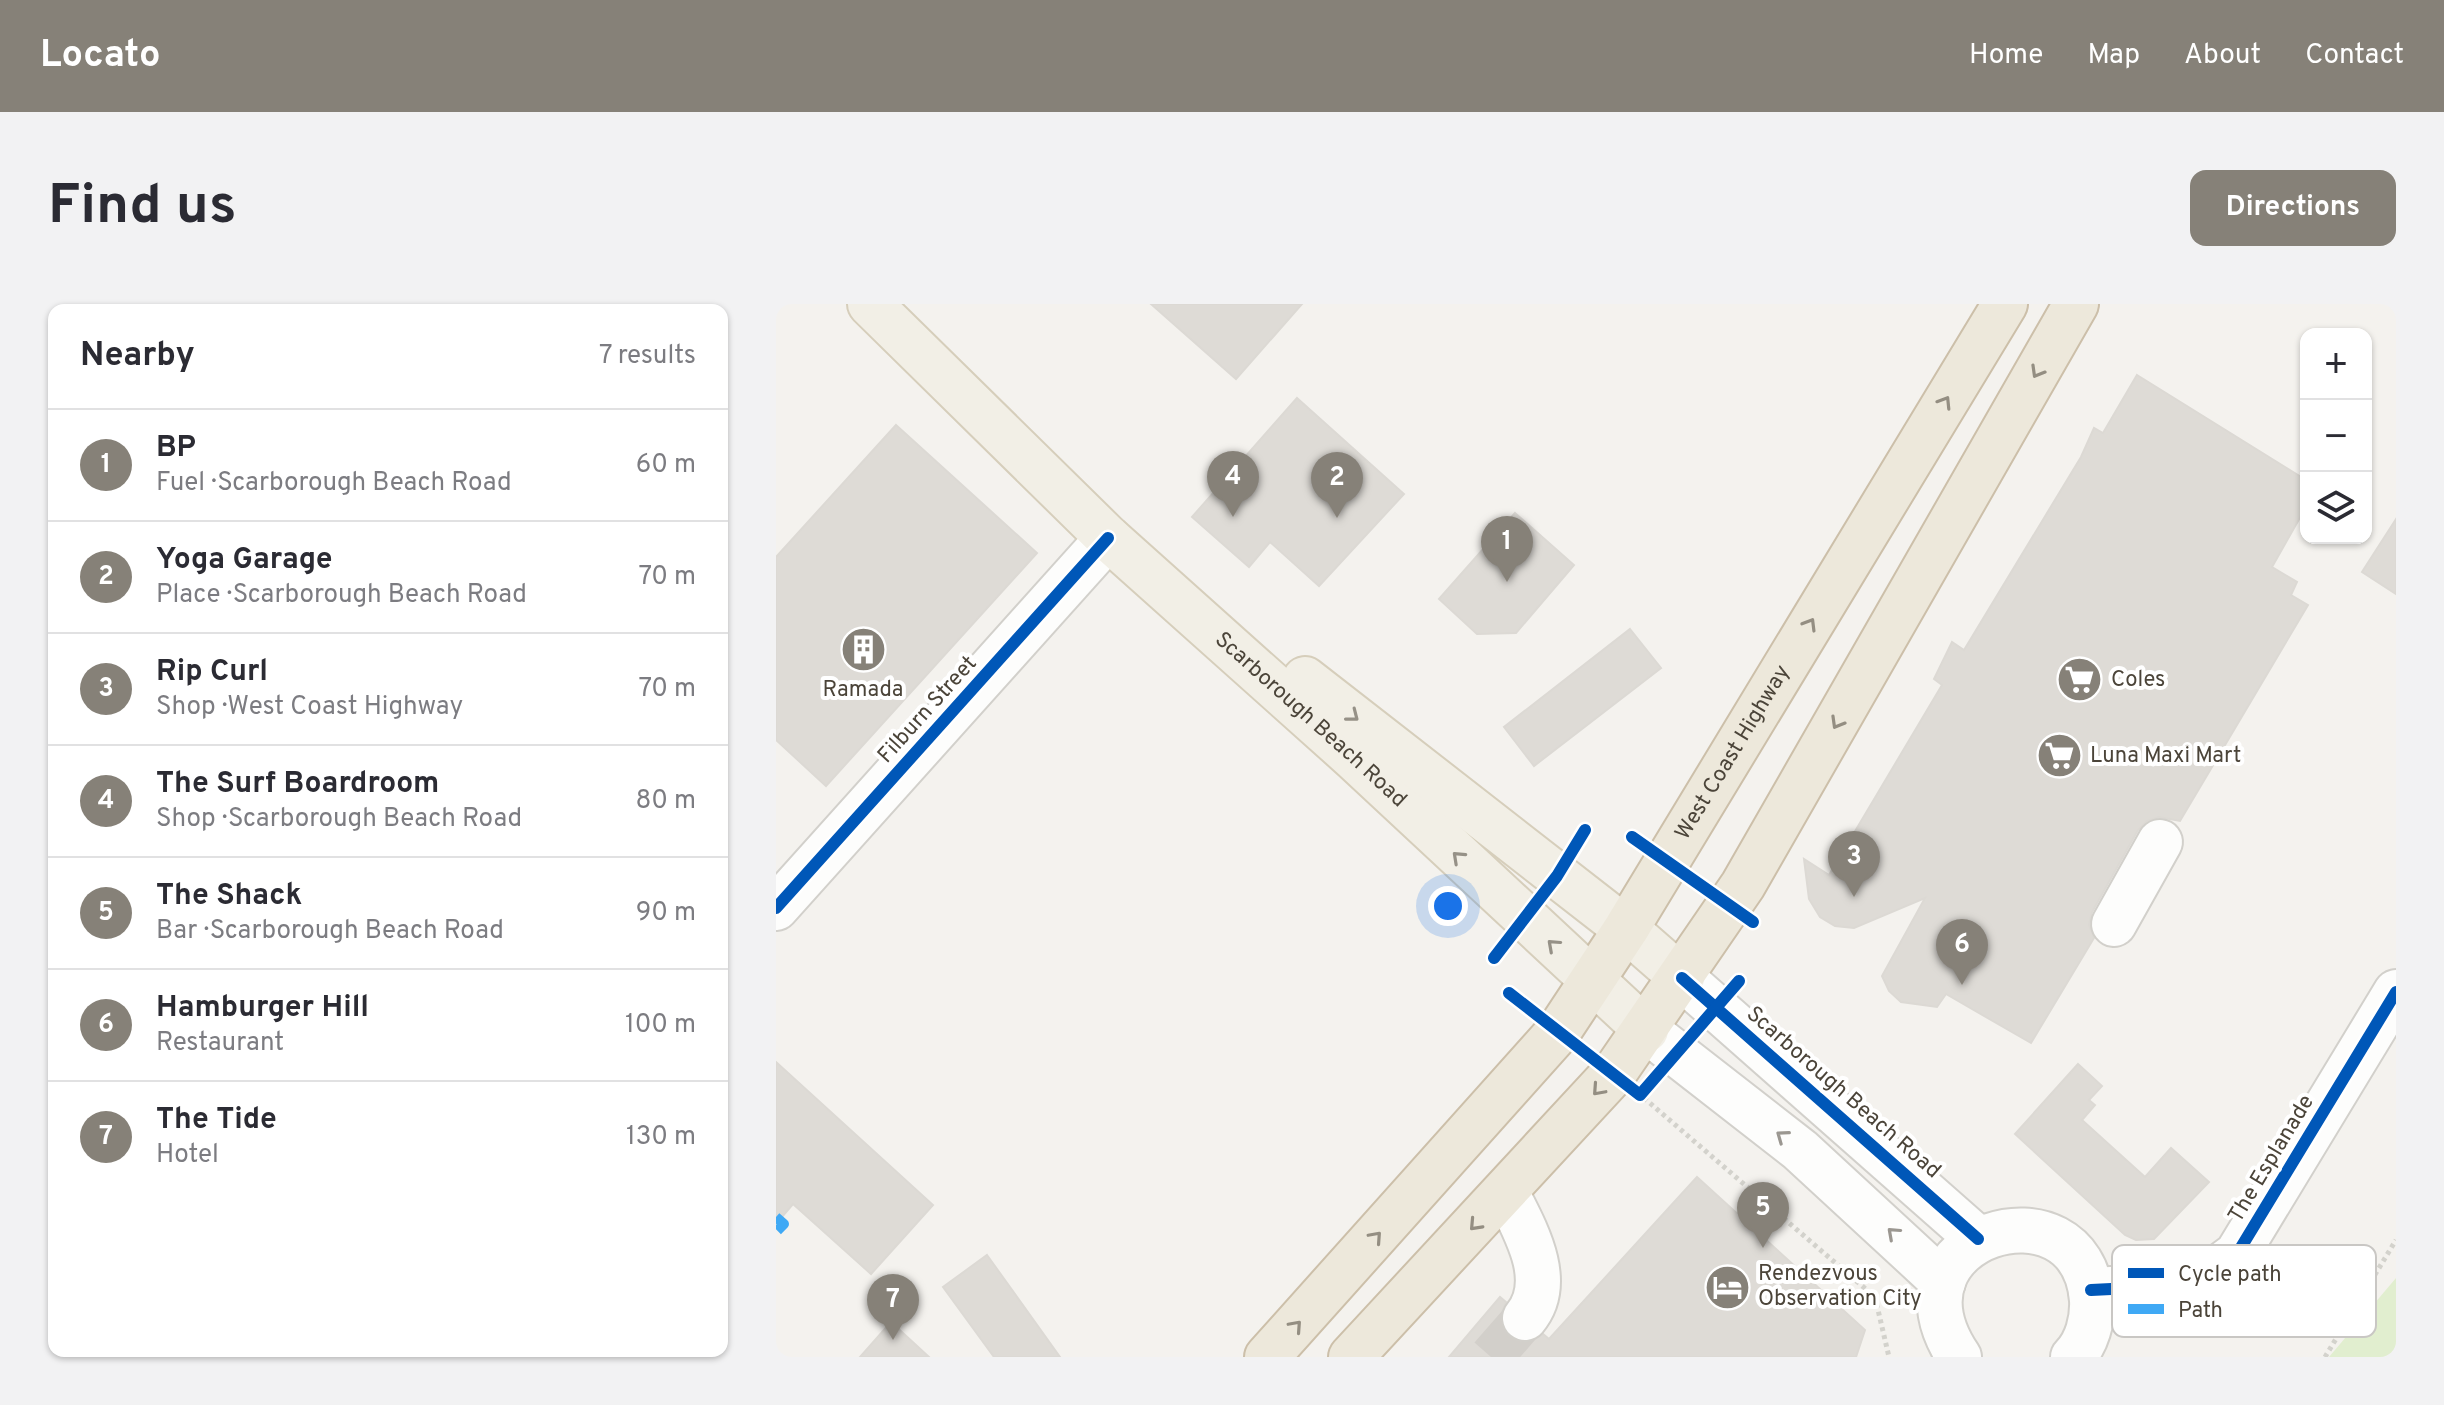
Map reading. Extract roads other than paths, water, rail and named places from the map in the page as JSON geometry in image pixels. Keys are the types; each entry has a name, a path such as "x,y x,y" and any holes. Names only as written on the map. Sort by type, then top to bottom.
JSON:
{"highway":[{"name":"West Coast Highway","path":"1267,1357 1547,1047 1626,929 2005,304"},
{"path":"1351,1357 1506,1192 1627,1084 1660,1043 1682,978 1751,872 2076,304"}],"main road":[{"name":"Scarborough Beach Road","path":"870,304 1108,538 1354,758 1660,1043"},
{"name":"Scarborough Beach Road","path":"1108,538 1289,667 1626,929 1682,978"}],"street":[{"name":"Filburn Street","path":"776,908 1108,538"},
{"path":"2114,924 2160,842"},
{"name":"Scarborough Beach Road","path":"1682,978 1978,1239"},
{"name":"The Esplanade","path":"2242,1245 2396,992"},
{"name":"Scarborough Beach Road","path":"1660,1043 1800,1150 1943,1282"},
{"path":"1506,1192 1533,1246 1538,1281 1534,1308 1525,1318"},
{"path":"1959,1357 1941,1321 1943,1282 1957,1256 1978,1239 2013,1229 2048,1236 2076,1258 2091,1290 2093,1312 2088,1334 2073,1357"},
{"name":"The Esplanade","path":"2091,1290 2112,1289"}],"tunnel":[{"path":"1491,1357 1525,1318"}],"place":[{"name":"The Surf Boardroom","path":"1233,517"},
{"name":"Yoga Garage","path":"1337,518"},
{"name":"BP","path":"1507,582"},
{"name":"Ramada","path":"863,649"},
{"name":"Coles","path":"2080,680"},
{"name":"Luna Maxi Mart","path":"2059,756"},
{"name":"Rip Curl","path":"1854,897"},
{"name":"Hamburger Hill","path":"1962,985"},
{"name":"The Shack","path":"1763,1248"},
{"name":"Rendezvous Observation City","path":"1727,1287"},
{"name":"The Tide","path":"893,1340"}]}
